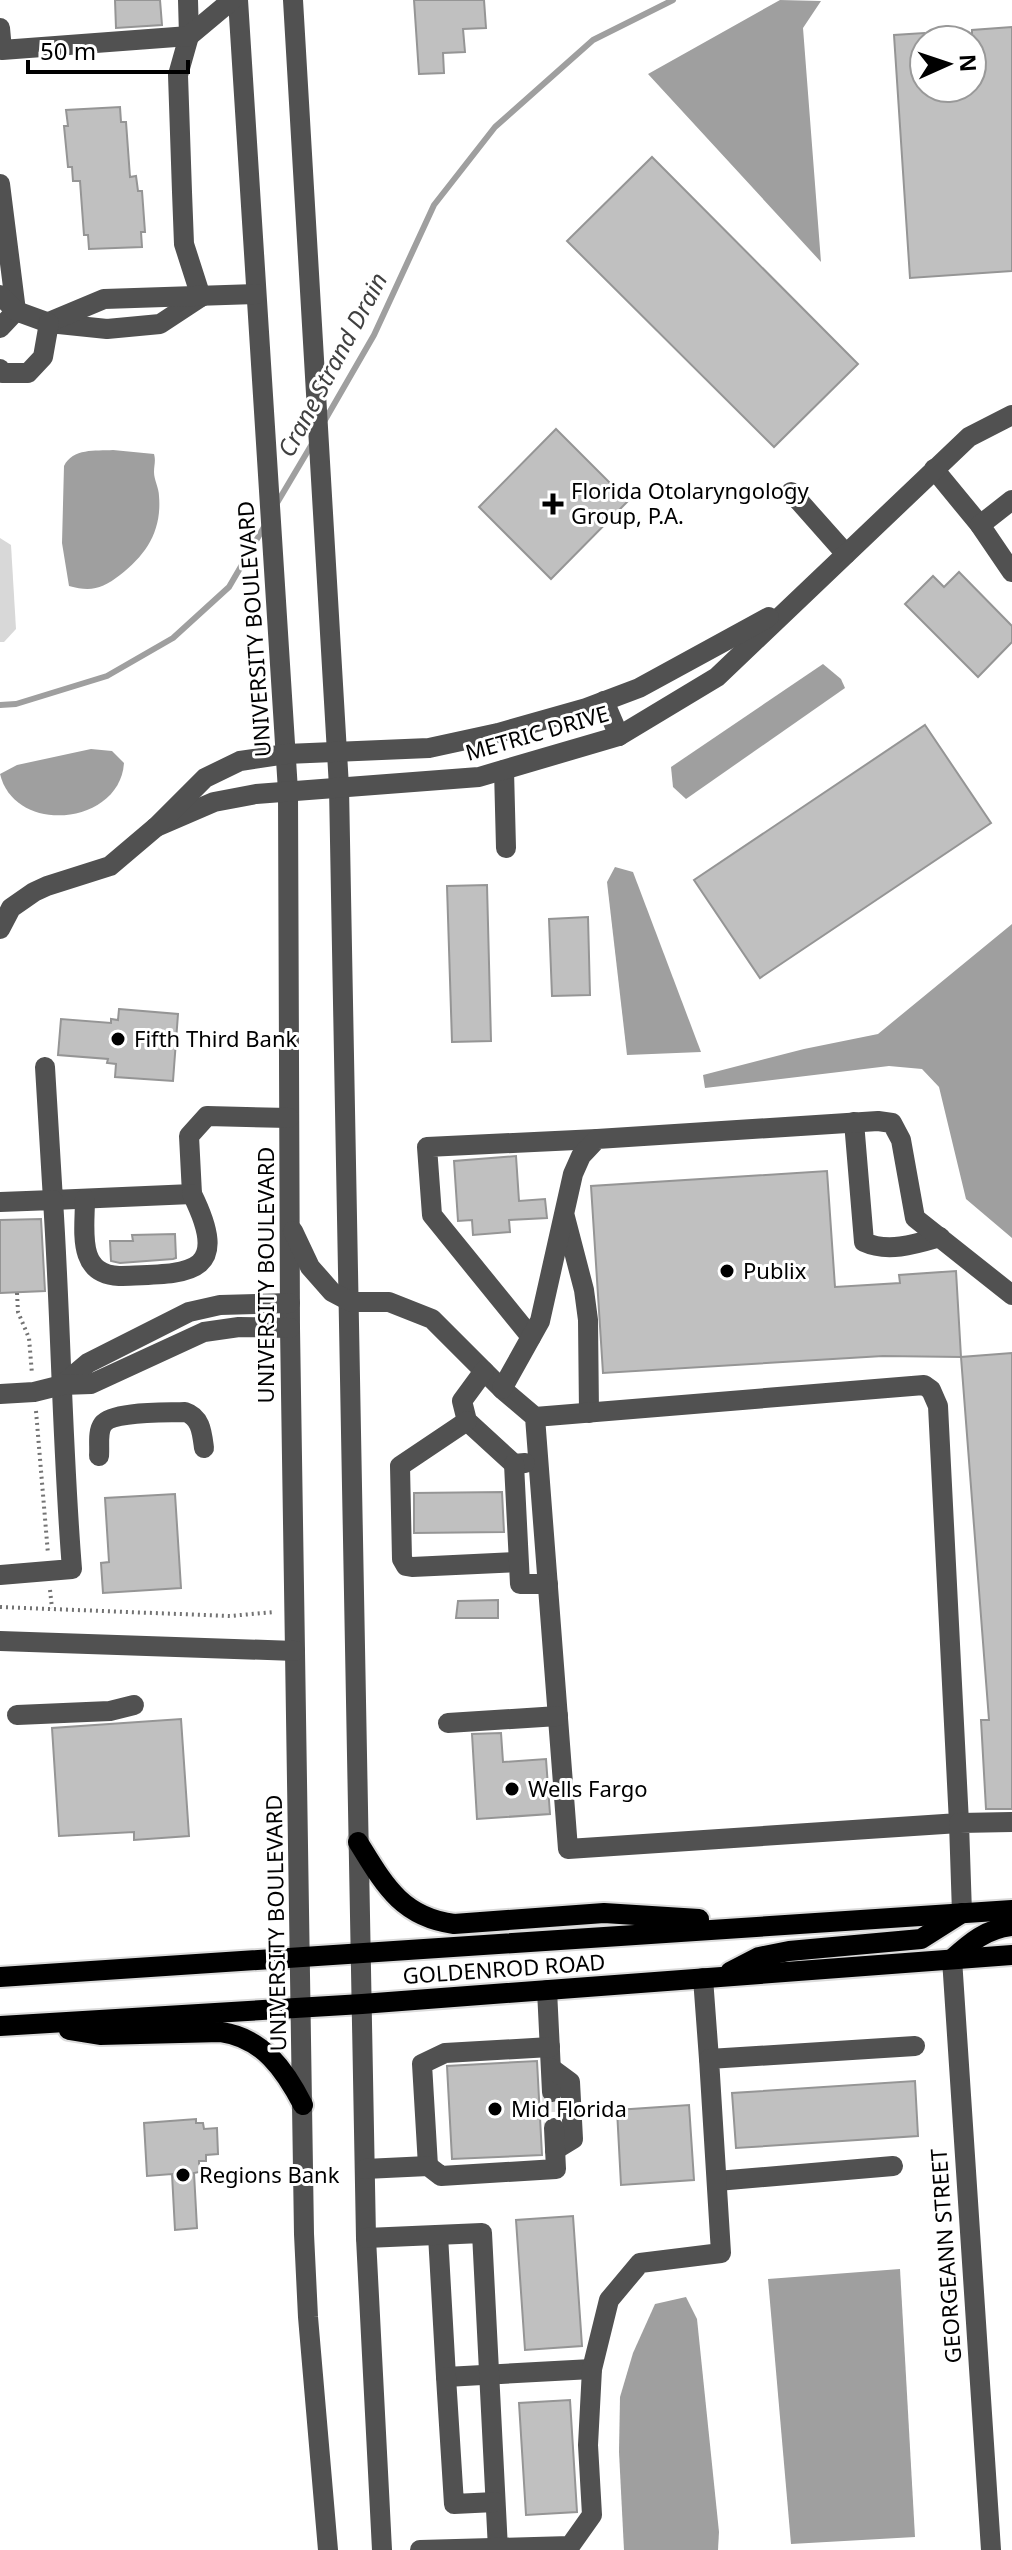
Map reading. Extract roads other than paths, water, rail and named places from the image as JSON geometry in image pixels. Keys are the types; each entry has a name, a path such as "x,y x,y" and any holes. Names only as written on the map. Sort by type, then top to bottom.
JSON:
{"main road":[{"path":"358,1842 395,1896 406,1907 435,1921 454,1924 604,1913 787,1924"},
{"name":"GOLDENROD ROAD","path":"0,1977 1012,1910"},
{"path":"712,1977 759,1957 789,1951 921,1939 962,1913"},
{"path":"952,1959 977,1936 999,1927 1012,1926"},
{"name":"GOLDENROD ROAD","path":"0,2026 362,2004 1012,1955"},
{"path":"34,2024 100,2035 236,2034 254,2041 287,2074 303,2105"}],"street":[{"path":"188,0 189,36 178,75 184,244 201,297"},
{"path":"0,28 2,50 189,36 235,0"},
{"name":"UNIVERSITY BOULEVARD","path":"235,0 288,791 290,1328 303,2105 308,2317 328,2550"},
{"path":"293,0 338,752 351,1302 366,2238 382,2550"},
{"path":"0,184 16,311"},
{"path":"49,323 104,299 256,294"},
{"path":"0,295 16,311 49,323 107,329 160,324 201,297"},
{"path":"0,328 16,311"},
{"path":"0,369 2,373 28,373 43,357 49,323"},
{"name":"METRIC DRIVE","path":"156,827 214,802 288,791 479,777 619,736 717,677 969,437 1012,415"},
{"path":"934,469 980,525 1012,572"},
{"path":"791,492 846,554"},
{"path":"980,525 1012,500"},
{"name":"METRIC DRIVE","path":"156,827 205,778 240,761 286,754 429,748 498,733 639,688 800,599"},
{"path":"604,701 619,736"},
{"path":"504,770 506,848"},
{"path":"0,929 11,908 34,892 110,866 156,827"},
{"path":"0,1575 72,1569 45,1067"},
{"path":"85,1199 87,1258 96,1269 110,1276 183,1273 200,1264 208,1249 209,1235 192,1194 189,1136 207,1116 289,1118"},
{"path":"854,1122 864,1242 888,1248 940,1237"},
{"path":"531,1337 432,1215 427,1147 854,1122 892,1123 901,1140 915,1218 1012,1295"},
{"path":"502,1389 540,1321 573,1174 581,1156 597,1139"},
{"path":"0,1202 192,1194"},
{"path":"564,1213 584,1290 588,1320 589,1413"},
{"path":"289,1224 310,1267 332,1292 351,1302 389,1302 432,1319 502,1389 535,1417 924,1385 931,1390 938,1406 963,1878 962,1913"},
{"path":"62,1385 88,1363 189,1312 220,1305 290,1303"},
{"path":"0,1394 91,1384 204,1332 239,1327 290,1328"},
{"path":"484,1371 462,1401 467,1421 514,1464 520,1584 548,1584"},
{"path":"99,1456 100,1429 111,1417 118,1416 191,1414 200,1425 204,1448"},
{"path":"535,1417 568,1849 1012,1822"},
{"path":"467,1421 400,1466 402,1559 406,1566 412,1567 518,1562"},
{"path":"514,1464 538,1462"},
{"path":"0,1641 295,1651"},
{"path":"17,1715 110,1711 134,1705"},
{"path":"448,1723 558,1716"},
{"name":"GEORGEANN STREET","path":"952,1959 991,2550"},
{"path":"420,2550 570,2546 592,2515 588,2445 592,2369 609,2300 640,2263 721,2253 709,2059 712,1977"},
{"path":"547,1990 552,2092"},
{"path":"709,2059 915,2046"},
{"path":"428,2166 422,2064 445,2053 550,2047"},
{"path":"365,2169 428,2166 441,2176 556,2160 573,2139 570,2082 551,2068"},
{"path":"554,2128 556,2160"},
{"path":"717,2181 893,2166"},
{"path":"366,2238 482,2233 498,2549"},
{"path":"438,2235 454,2504 495,2502"},
{"path":"446,2377 592,2369"}],"waterway":[{"name":"Crane Strand Drain","path":"325,420 374,335 434,205 495,127 593,40 673,0"},
{"name":"Crane Strand Drain","path":"277,503 312,444"},
{"name":"Crane Strand Drain","path":"0,705 16,704 107,676 173,638 229,587 264,527"}],"tunnel":[{"path":"552,2092 554,2128"}],"place":[{"name":"Florida Otolaryngology Group, P.A.","path":"553,504"},
{"name":"Fifth Third Bank","path":"118,1039"},
{"name":"Publix","path":"727,1271"},
{"name":"Wells Fargo","path":"512,1789"},
{"name":"Mid Florida","path":"495,2109"},
{"name":"Regions Bank","path":"183,2175"}]}
